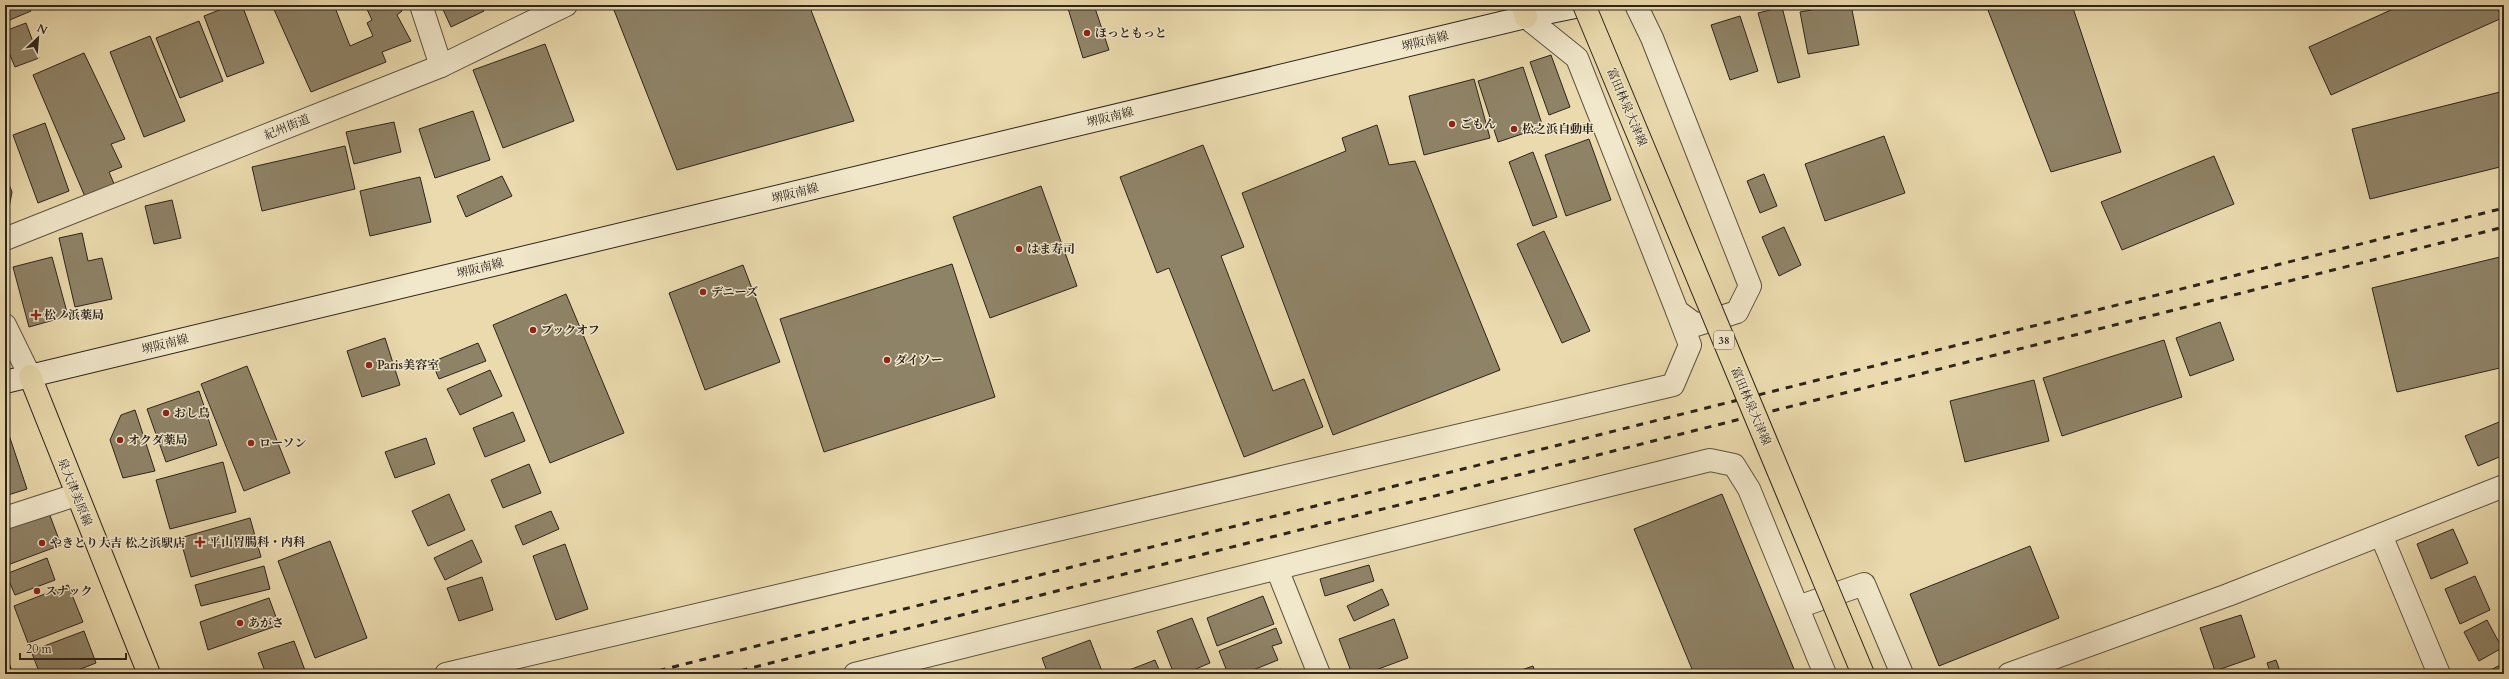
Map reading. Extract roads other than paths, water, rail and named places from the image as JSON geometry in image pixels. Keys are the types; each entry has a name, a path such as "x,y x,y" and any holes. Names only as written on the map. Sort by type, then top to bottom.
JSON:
{"main road":[{"name":"富田林泉大津線","path":"1585,5 1863,674"},
{"name":"泉大津美原線","path":"30,376 76,495 149,674"}],"street":[{"path":"421,5 441,66"},
{"name":"紀州街道","path":"5,239 441,66 566,5"},
{"name":"堺阪南線","path":"5,382 1524,11 1585,5"},
{"path":"1636,5 1652,38 1750,286 1737,312 1696,325 1676,311"},
{"path":"446,674 1673,385 1690,346 1577,58 1524,11"},
{"path":"5,325 30,376"},
{"path":"855,674 1710,460 1734,466 1749,489 1825,674"},
{"path":"2009,674 2044,668 2504,486"},
{"path":"5,518 76,495"},
{"path":"2381,535 2439,674"},
{"path":"1277,569 1319,674"},
{"path":"1798,607 1864,584 1902,674"}],"railway":[{"path":"645,674 2504,208"},
{"path":"727,674 2504,227"}],"place":[{"name":"ほっともっと","path":"1087,33"},
{"name":"ごもん","path":"1452,124"},
{"name":"松之浜自動車","path":"1514,129"},
{"name":"はま寿司","path":"1019,249"},
{"name":"デニーズ","path":"703,292"},
{"name":"松ノ浜薬局","path":"36,315"},
{"name":"ブックオフ","path":"533,330"},
{"name":"ダイソー","path":"887,360"},
{"name":"Paris美容室","path":"369,365"},
{"name":"おし鳥","path":"166,413"},
{"name":"オクダ薬局","path":"120,440"},
{"name":"ローソン","path":"251,443"},
{"name":"平山胃腸科・内科","path":"200,542"},
{"name":"やきとり大吉 松之浜駅店","path":"42,543"},
{"name":"スナック","path":"37,591"},
{"name":"あがさ","path":"240,623"}]}
